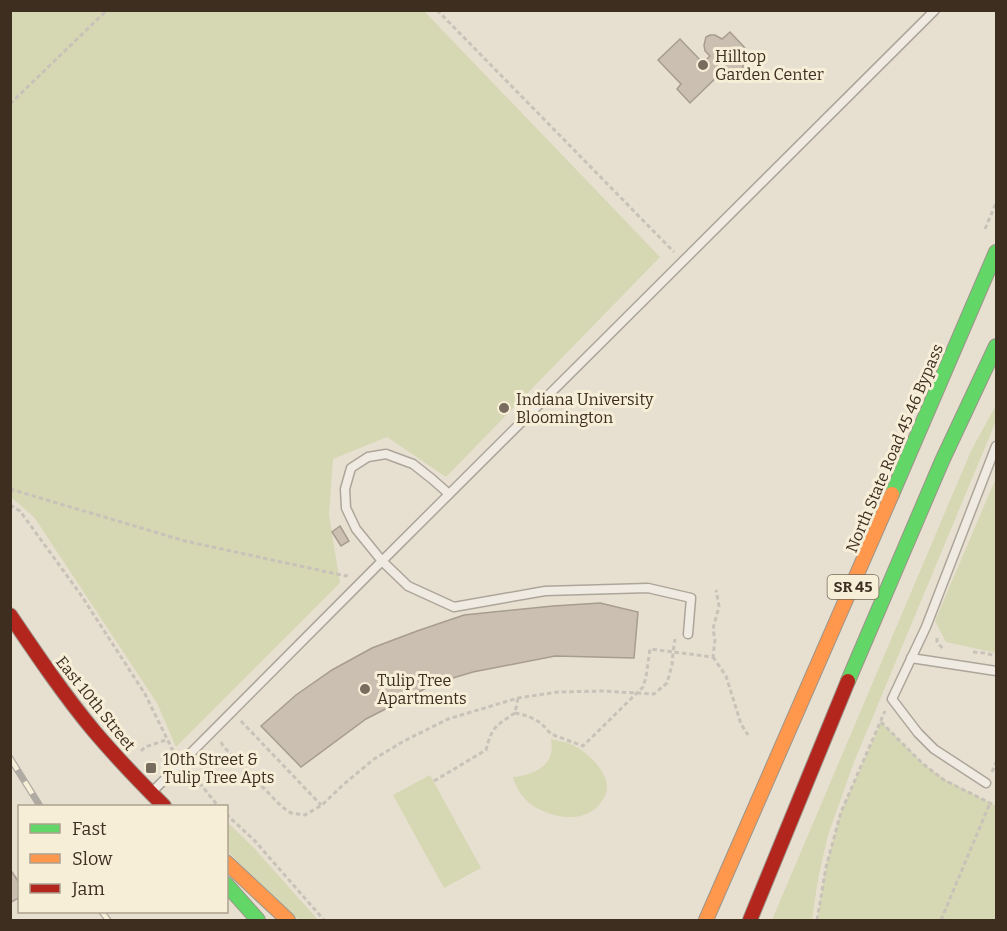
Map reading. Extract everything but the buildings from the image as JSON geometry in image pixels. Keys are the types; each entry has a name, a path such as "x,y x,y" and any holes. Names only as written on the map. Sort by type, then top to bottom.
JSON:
{"main road":[{"name":"North State Road 45 46 Bypass","path":"706,921 996,252"},
{"name":"SR 45","path":"750,921 864,641 953,437 996,346"},
{"name":"East 10th Street","path":"10,615 86,721 162,805"},
{"path":"228,864 288,921"},
{"path":"228,886 258,921"}],"lane":[{"path":"151,793 935,10"},
{"path":"986,783 934,749 918,734 892,699 926,627 996,446"},
{"path":"449,494 413,464 386,454 368,457 351,468 345,489 346,508 356,529 382,561 408,586 454,607 545,591 648,588 691,598 688,634"},
{"path":"911,658 996,670"}],"path":[{"path":"10,104 107,10"},
{"path":"437,10 674,252 685,260"},
{"path":"10,489 185,541 346,576 352,571"},
{"path":"10,505 20,511 81,595 145,694 175,754 216,805"},
{"path":"716,590 719,606 712,629 715,640 713,657 726,676 741,724 748,735"},
{"path":"926,627 937,629 937,642 945,651"},
{"path":"221,737 223,747 282,807 291,813 304,815 322,805 374,759 448,718 518,698 569,692 654,694 667,683 672,665 676,630"},
{"path":"434,781 486,750 490,733 515,713 528,716 541,723 551,734 583,746 643,687 650,649 713,657"},
{"path":"965,652 996,656"},
{"path":"515,713 518,698"},
{"path":"817,921 826,867 841,812 892,699"},
{"path":"239,720 322,805"},
{"path":"881,722 922,763 944,780 996,806"},
{"path":"124,765 145,747 166,740"},
{"path":"992,772 996,762"},
{"path":"941,921 990,803"},
{"path":"228,816 254,840 324,921"}],"green space":[{"path":"10,11 424,11 660,257 446,477 387,437 333,459 329,515 340,583 176,747 157,703 34,517 11,497"},
{"path":"996,405 996,421 854,762 828,835 812,920 772,920 971,451"},
{"path":"996,478 996,653 946,642 935,621"},
{"path":"881,722 922,763 944,779 996,806 996,920 817,920 826,867 841,812"},
{"path":"551,739 579,748 596,763 604,775 606,795 599,805 587,814 564,817 550,814 528,802 517,788 513,777 536,771 547,762 552,748"},
{"path":"430,775 481,868 444,888 393,795"},
{"path":"228,823 254,848 318,920 299,920 228,852"}],"railway":[{"path":"10,758 39,805"},
{"path":"103,913 108,920"}],"traffic: fast":[{"path":"892,494 996,252"},
{"path":"848,681 942,461 996,346"},
{"path":"228,886 258,920"}],"traffic: slow":[{"path":"706,920 892,494"},
{"path":"228,864 288,920"}],"traffic: jam":[{"path":"10,615 102,741 163,805"},
{"path":"750,920 848,681"}],"place":[{"name":"Hilltop Garden Center","path":"703,65"},
{"name":"Indiana University Bloomington","path":"504,408"},
{"name":"Tulip Tree Apartments","path":"365,689"},
{"name":"10th Street & Tulip Tree Apts","path":"151,768"}]}
